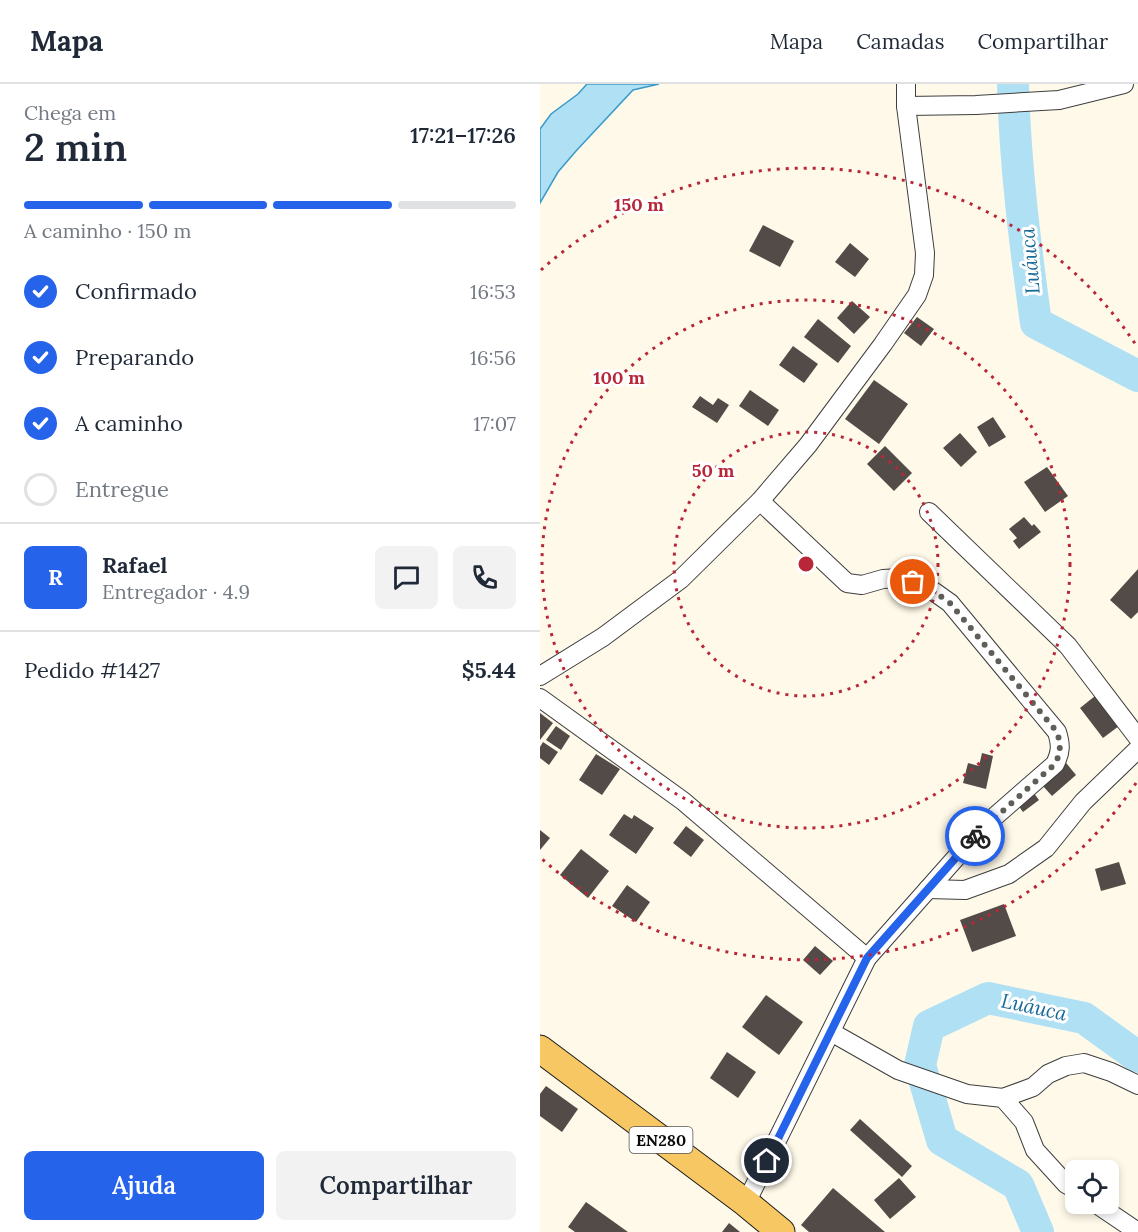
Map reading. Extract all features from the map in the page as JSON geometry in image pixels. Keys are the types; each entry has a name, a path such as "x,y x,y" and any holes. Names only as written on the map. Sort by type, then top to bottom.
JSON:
{"main road":[{"name":"EN280","path":"540,1049 746,1203 781,1232"}],"street":[{"path":"540,676 603,637 681,579 760,501 808,445 917,294 924,275 926,253 906,106 906,84"},
{"path":"906,106 1059,100 1124,84"},
{"path":"746,1203 867,958 984,826 1055,764 1061,744 1057,732 950,603 926,586 900,578 883,579 862,585 847,583 760,501"},
{"path":"929,512 1068,646 1138,738"},
{"path":"540,699 683,801 867,958"},
{"path":"928,889 965,890 1009,874 1046,848 1083,802 1138,750"},
{"path":"831,1032 898,1070 967,1094 1003,1098 1033,1087 1048,1074 1066,1066 1084,1063 1111,1072 1138,1085"},
{"path":"1024,1122 1024,1104 1033,1087"},
{"path":"1003,1098 1024,1122 1035,1150 1065,1183"},
{"path":"1111,1214 1138,1232"}],"water":[{"path":"587,84 659,84 633,90 558,172 540,203 540,129 551,114 578,94"}],"building":[{"path":"763,225 794,241 780,267 749,251"},
{"path":"850,243 869,259 855,277 835,262"},
{"path":"852,301 870,317 854,334 837,318"},
{"path":"917,317 934,329 921,346 904,333"},
{"path":"818,319 851,346 838,363 804,337"},
{"path":"793,346 818,364 804,383 779,365"},
{"path":"874,380 908,404 879,444 845,419"},
{"path":"750,390 779,410 768,426 739,406"},
{"path":"700,396 713,405 718,398 729,405 717,423 692,407"},
{"path":"993,417 1006,437 989,447 977,427"},
{"path":"960,433 977,452 961,467 943,448"},
{"path":"885,446 912,473 894,491 867,464"},
{"path":"1047,467 1068,496 1045,512 1024,482"},
{"path":"1024,517 1041,532 1019,549 1013,541 1017,538 1009,529"},
{"path":"1138,569 1138,612 1131,619 1110,600"},
{"path":"1095,696 1119,726 1103,738 1080,708"},
{"path":"540,713 553,723 540,740"},
{"path":"556,726 570,736 561,750 546,740"},
{"path":"543,742 558,752 549,765 540,758 540,747"},
{"path":"982,753 993,756 986,789 963,783 968,763 979,766"},
{"path":"1058,753 1076,775 1052,796 1033,775"},
{"path":"596,754 620,769 602,795 579,780"},
{"path":"1025,781 1039,800 1023,812 1009,793"},
{"path":"624,814 632,819 634,815 654,828 636,854 609,835"},
{"path":"686,826 704,840 691,857 673,843"},
{"path":"975,826 988,843 977,853 963,836"},
{"path":"540,830 550,838 540,850"},
{"path":"581,849 609,871 588,898 560,875"},
{"path":"1119,862 1126,884 1101,891 1095,869"},
{"path":"627,885 650,902 636,922 612,906"},
{"path":"1004,904 1016,936 972,952 960,920"},
{"path":"815,946 833,961 820,975 803,960"},
{"path":"766,995 803,1022 779,1055 742,1027"},
{"path":"727,1052 756,1072 738,1098 710,1078"},
{"path":"546,1086 578,1109 562,1132 540,1116 540,1094"},
{"path":"860,1119 912,1166 902,1177 850,1130"},
{"path":"899,1178 916,1197 890,1219 874,1200"},
{"path":"833,1188 885,1232 809,1232 801,1225"},
{"path":"586,1202 628,1232 575,1232 568,1227"},
{"path":"729,1223 740,1232 722,1232"}],"waterway":[{"name":"Luáuca","path":"1013,84 1021,204 1036,323 1138,376"},
{"name":"Luáuca","path":"1038,1232 1018,1185 942,1140 920,1065 929,1026 988,998 1084,1018 1138,1057"}],"way so far":[{"path":"913,582 926,586 950,603 1057,732 1061,744 1055,764 975,836"}],"route":[{"path":"767,1161 867,958 975,836"}]}
